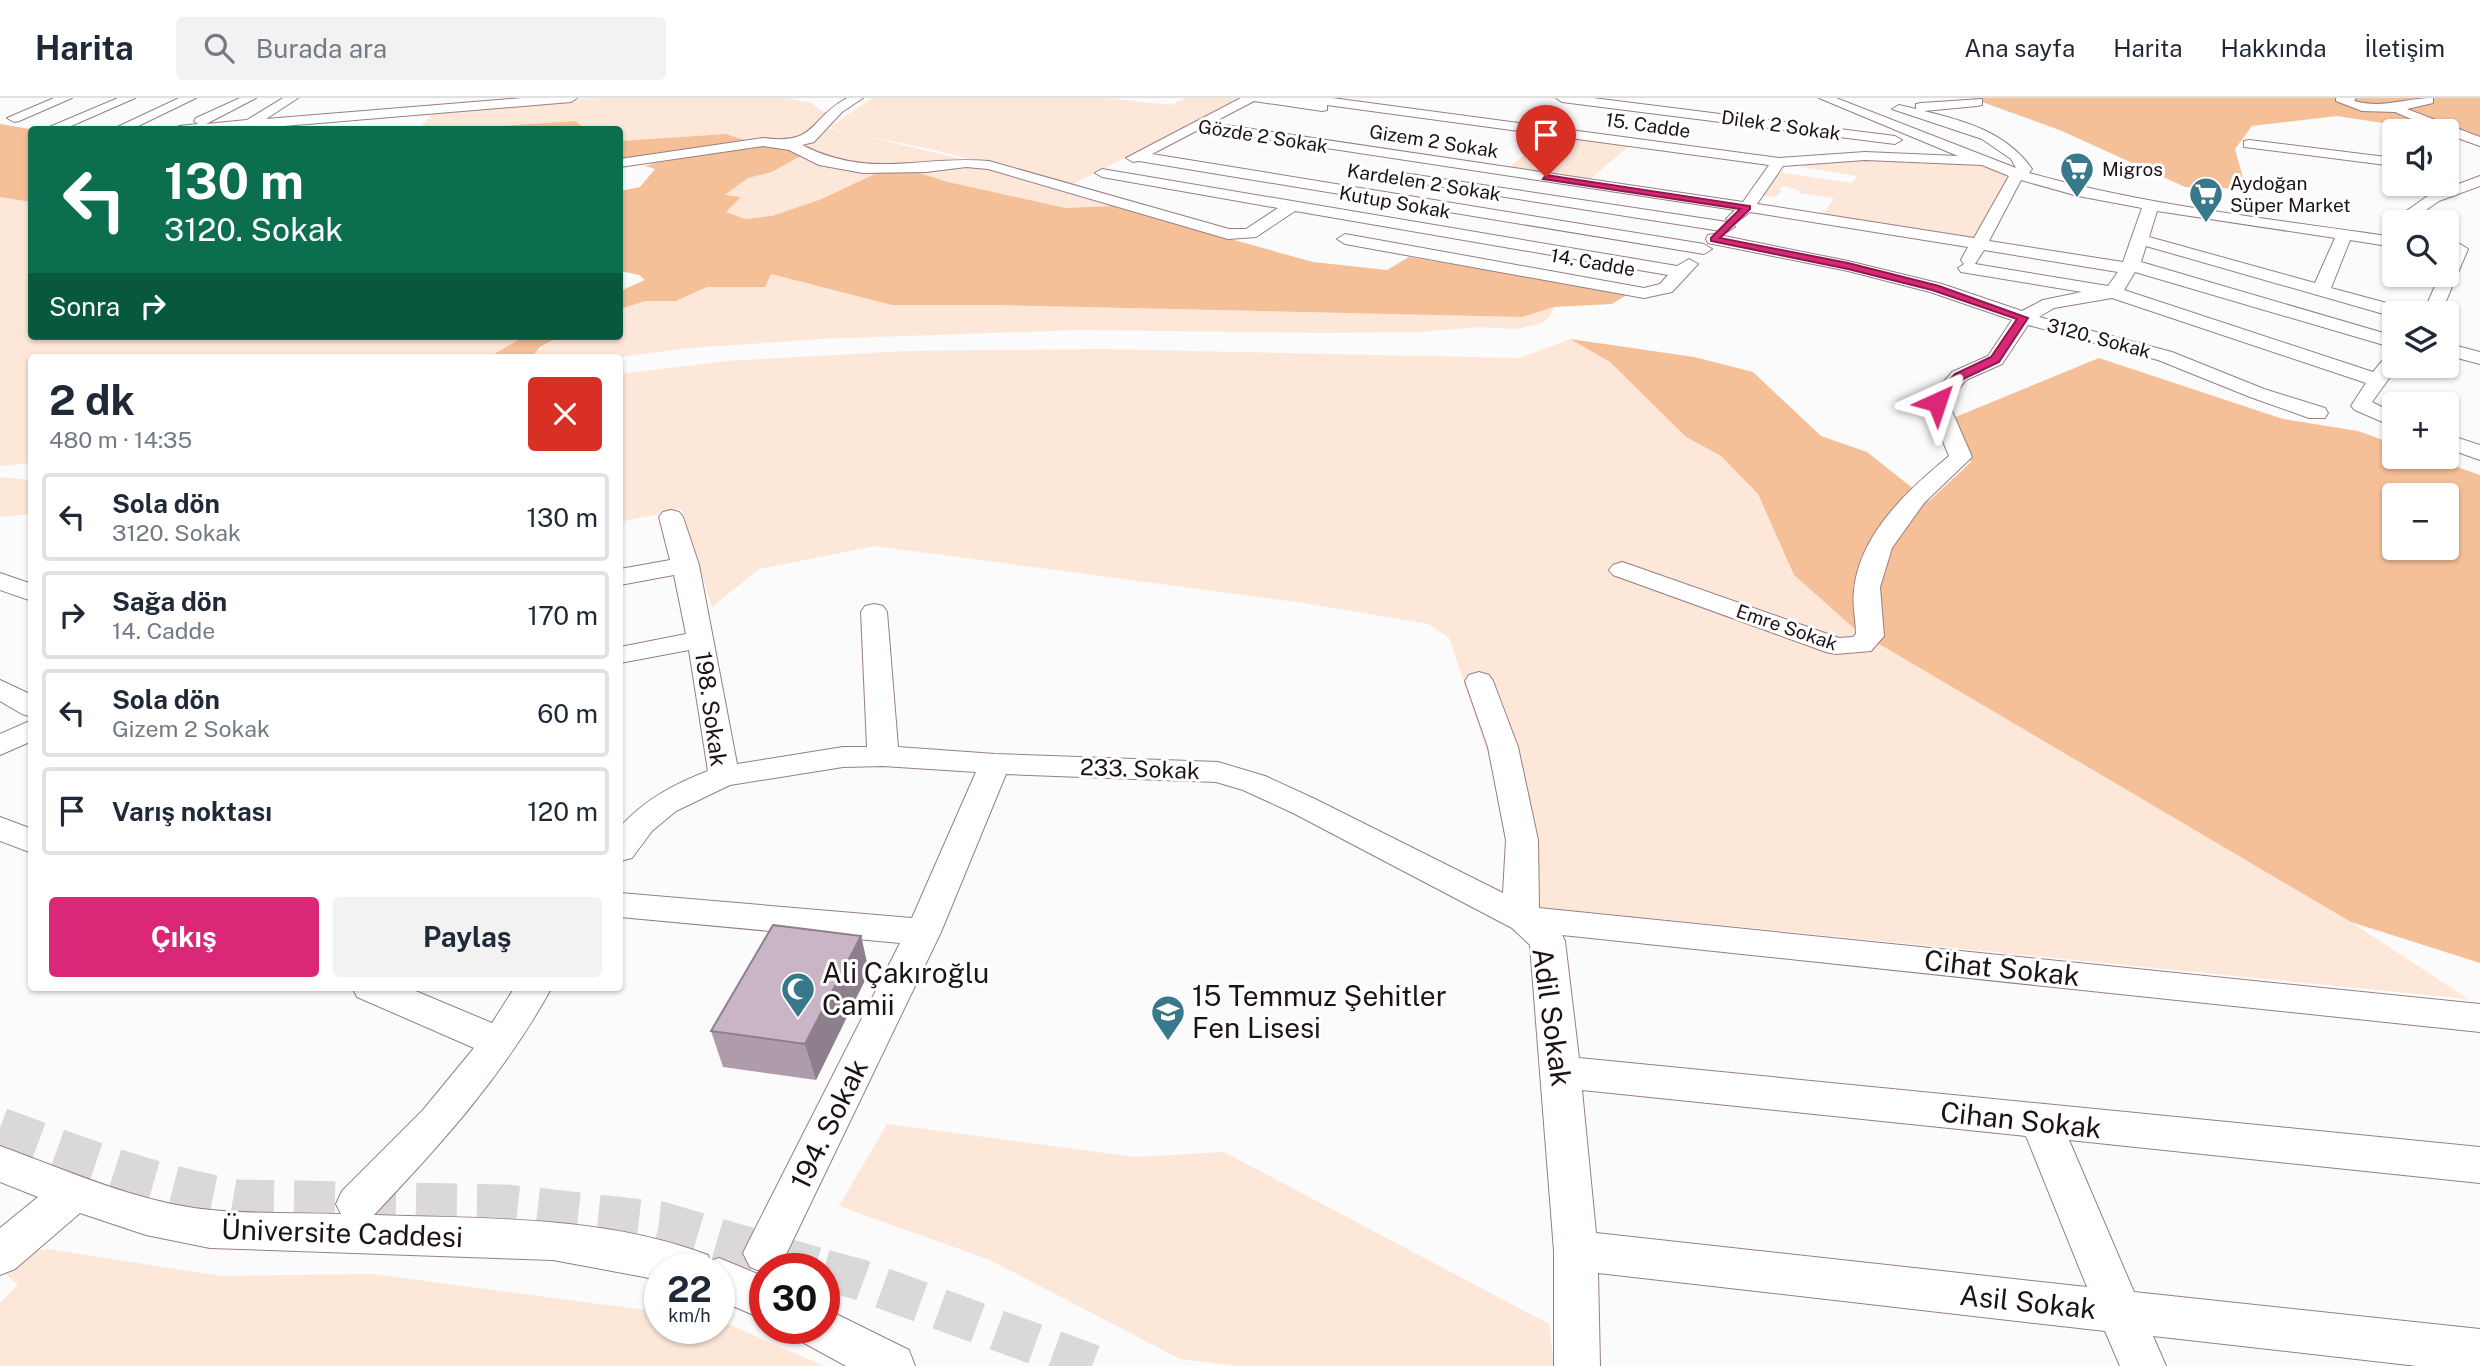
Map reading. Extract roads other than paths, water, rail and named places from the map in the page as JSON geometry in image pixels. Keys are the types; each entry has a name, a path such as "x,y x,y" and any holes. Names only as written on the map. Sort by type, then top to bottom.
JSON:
{"street":[{"path":"45,126 14,118 66,98"},
{"path":"64,126 129,98"},
{"path":"126,126 190,98"},
{"path":"191,126 250,98"},
{"path":"246,124 292,98"},
{"path":"222,126 436,104 569,98"},
{"path":"788,145 808,139 837,109 857,98"},
{"path":"1069,190 1254,98 1366,114"},
{"name":"15. Cadde","path":"1303,98 1366,114 1474,134 1528,128 1779,162"},
{"path":"1562,98 1944,147"},
{"path":"1528,128 1568,98"},
{"path":"1812,110 1825,98 2017,174 2078,191 2151,205 2382,240"},
{"path":"2350,98 2342,99 2342,102 2363,107 2398,108 2413,99 2428,100"},
{"path":"1865,112 1976,102"},
{"path":"408,126 436,104"},
{"path":"2398,108 2404,114 2480,142"},
{"path":"1899,109 1948,121 2002,144 2021,161 2025,169 2017,174 1977,244 1967,268 1945,285 1936,288"},
{"path":"1226,111 1251,114"},
{"path":"1827,116 1893,124"},
{"name":"Gizem 2 Sokak","path":"1198,125 2129,267 2382,339"},
{"path":"1285,138 1304,128"},
{"path":"1495,170 1545,131"},
{"path":"1364,218 1387,197 1474,134"},
{"path":"1358,149 1375,139"},
{"name":"Gözde 2 Sokak","path":"1167,140 1194,144"},
{"path":"623,163 753,143 788,145 836,165 881,169 966,163 989,165 1228,234 1250,234 1291,206"},
{"path":"1298,154 1318,143"},
{"path":"2249,144 2382,161"},
{"name":"Dilek 2 Sokak","path":"1796,146 1865,156"},
{"name":"Kardelen 2 Sokak","path":"1137,156 1387,197 1715,238"},
{"path":"1779,162 1865,156 1983,161"},
{"name":"14. Cadde","path":"1364,218 1345,239 1644,293 1666,288 1747,207 1779,162"},
{"path":"1225,194 1279,164"},
{"name":"Kutup Sokak","path":"1102,173 1680,272"},
{"path":"2459,173 2479,181"},
{"path":"1385,174 1715,238"},
{"path":"2416,210 2434,198 2479,181"},
{"path":"2023,318 2049,304 2113,292 2129,267 2141,240 2151,205"},
{"path":"2344,235 2382,228"},
{"path":"2321,290 2344,235"},
{"name":"3120. Sokak","path":"1715,238 1936,288 2023,318 2165,356 2317,413"},
{"path":"2141,240 2382,307"},
{"path":"2459,249 2480,251"},
{"path":"1967,268 2113,292 2376,380"},
{"name":"Emre Sokak","path":"1622,570 1836,646 1861,645 1870,636 1867,589 1875,554 1910,501 1961,457 1937,402 1959,376 1995,360 2023,318"},
{"path":"2459,352 2480,358"},
{"path":"2382,373 2362,406 2382,415"},
{"path":"2459,445 2480,453"},
{"name":"198. Sokak","path":"623,846 631,834 667,800 686,789 724,775 686,565 671,517"},
{"path":"623,576 686,565"},
{"path":"0,580 28,591"},
{"path":"874,612 883,755"},
{"path":"623,654 701,639"},
{"name":"Adil Sokak","path":"1479,681 1503,747 1522,840 1520,901 1524,919 1547,941 1562,1072 1576,1251 1577,1366"},
{"path":"0,689 28,706"},
{"path":"0,746 28,731"},
{"name":"233. Sokak","path":"724,775 843,757 883,755 995,764 1218,772 1254,783 1304,806 1524,919"},
{"name":"194. Sokak","path":"765,1253 923,932 995,764"},
{"path":"0,828 28,840"},
{"path":"623,905 923,932"},
{"name":"Cihat Sokak","path":"1524,919 2480,1018"},
{"path":"379,991 500,1043"},
{"path":"357,1204 437,1122 500,1043 532,991"},
{"name":"Cihan Sokak","path":"1562,1072 2480,1165"},
{"path":"2041,1122 2143,1366"},
{"name":"Üniversite Caddesi","path":"0,1164 74,1193 146,1216 210,1229 553,1241 644,1257"},
{"path":"0,1255 74,1193"},
{"name":"Asil Sokak","path":"1576,1251 2480,1351"},
{"path":"840,1339 892,1366"}],"tunnel":[{"path":"0,1128 147,1179 237,1200 506,1205 660,1222 766,1253"},
{"path":"840,1274 1095,1366"}],"place":[{"name":"Migros","path":"2077,199"},
{"name":"Aydoğan Süper Market","path":"2206,224"},
{"name":"Ali Çakıroğlu Camii","path":"798,1019"},
{"name":"15 Temmuz Şehitler Fen Lisesi","path":"1168,1042"}]}
